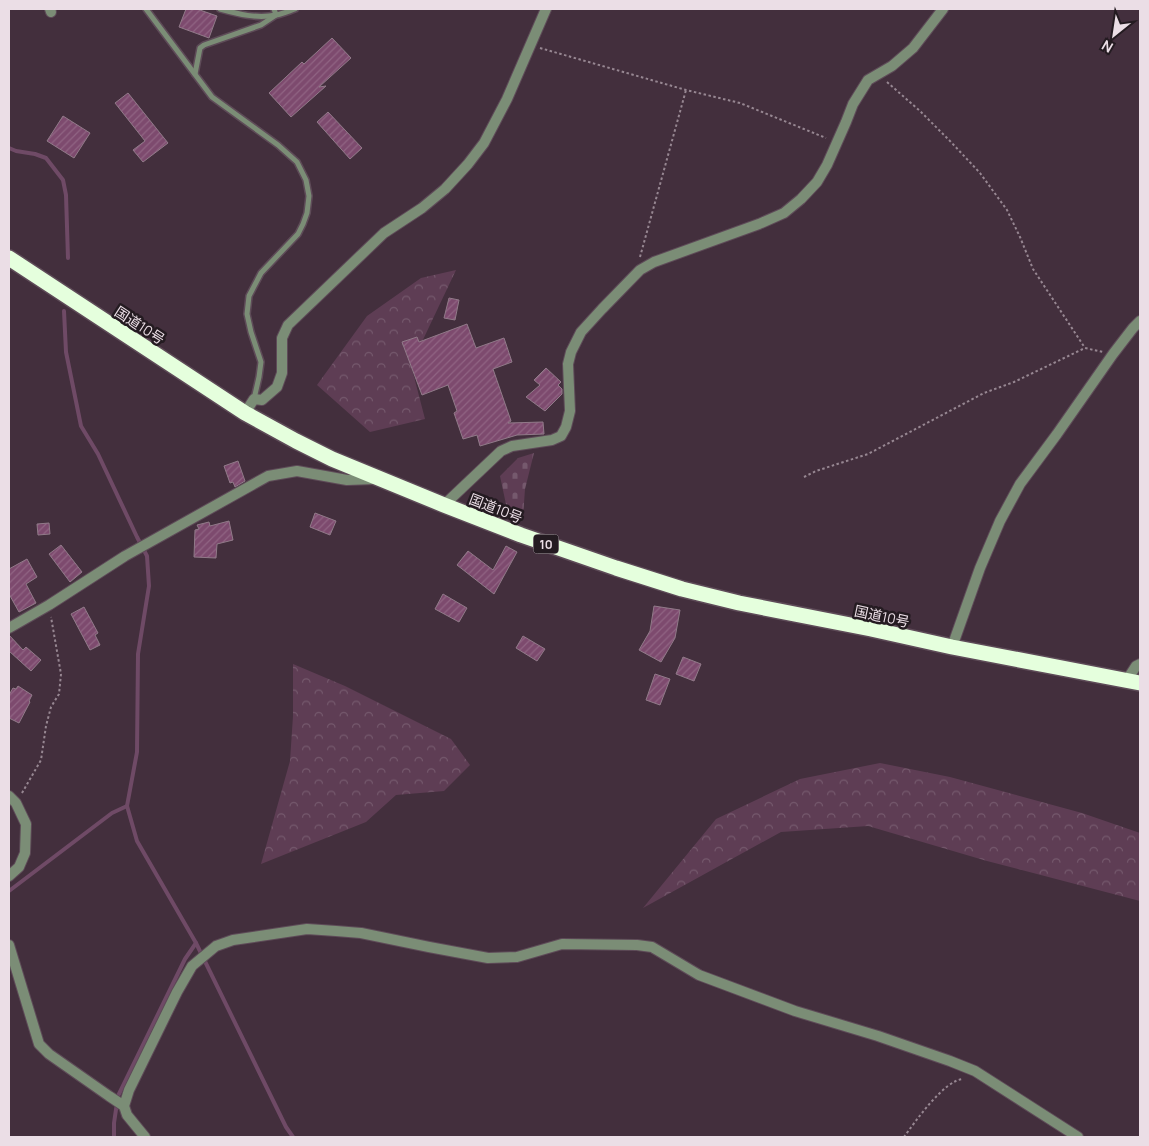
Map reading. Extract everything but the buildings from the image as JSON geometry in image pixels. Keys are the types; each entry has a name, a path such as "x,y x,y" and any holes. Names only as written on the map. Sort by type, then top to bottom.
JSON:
{"highway":[{"name":"国道10号","path":"9,258 245,413 289,438 379,479 521,535 682,589 739,603 1134,682"}],"street":[{"path":"245,413 254,399 262,400 277,387 282,373 282,338 288,325 384,233 422,208 445,189 484,143 531,45 546,9"},
{"path":"444,505 501,451 512,446 552,440 561,436 566,428 570,410 568,364 571,352 581,332 640,270 654,262 784,213 801,199 817,182 827,165 853,104 868,80 892,66 913,48 943,9"},
{"path":"952,647 980,568 1000,521 1020,484 1113,354 1140,321"},
{"path":"9,627 49,605 125,556 268,476 297,472 348,480 379,479"},
{"path":"1134,682 1136,666 1140,664"},
{"path":"9,876 19,867 25,853 26,824 12,799"},
{"path":"145,1137 127,1115 124,1106 129,1090 177,992 192,966 216,946 233,940 307,929 361,933 488,958 517,958 562,944 652,947 699,975 795,1011 878,1036 975,1071 1078,1137"},
{"path":"9,945 39,1044 49,1054 124,1106"}],"lane":[{"path":"146,9 212,97 278,145 297,162 306,180 309,196 307,213 303,224 298,234 261,273 249,296 247,314 261,362 254,399"},
{"path":"220,9 236,14 259,17 276,15 295,9"},
{"path":"274,9 276,15"},
{"path":"195,74 200,48 204,45 261,25 276,15"}],"path":[{"path":"531,45 686,90 740,103 837,142"},
{"path":"878,74 950,141 985,181 1007,210 1033,269 1085,348"},
{"path":"640,270 641,253 686,90"},
{"path":"804,477 816,471 868,454 984,393 1014,382 1085,348 1113,354"},
{"path":"12,799 41,760 51,707 59,694 60,674 49,605"},
{"path":"904,1137 932,1100 949,1086 959,1079 984,1077"}],"green space":[{"path":"456,270 411,365 425,419 370,432 317,385 367,316 421,278"},
{"path":"534,453 525,489 523,517 507,509 500,476 518,458"},
{"path":"293,664 345,686 451,739 470,765 444,791 396,795 366,822 261,864 290,761 293,716"},
{"path":"880,763 950,777 1082,813 1140,833 1140,901 987,861 868,826 781,832 643,908 716,819 800,779"}],"waterway":[{"path":"9,148 46,158 63,180 66,195 68,258"},
{"path":"64,311 66,352 81,426 98,454 147,556 149,586 138,654 137,752 127,806 137,841 196,943 286,1127 293,1137"},
{"path":"9,891 112,813 127,806"},
{"path":"114,1137 118,1096 185,959 196,943"}]}
